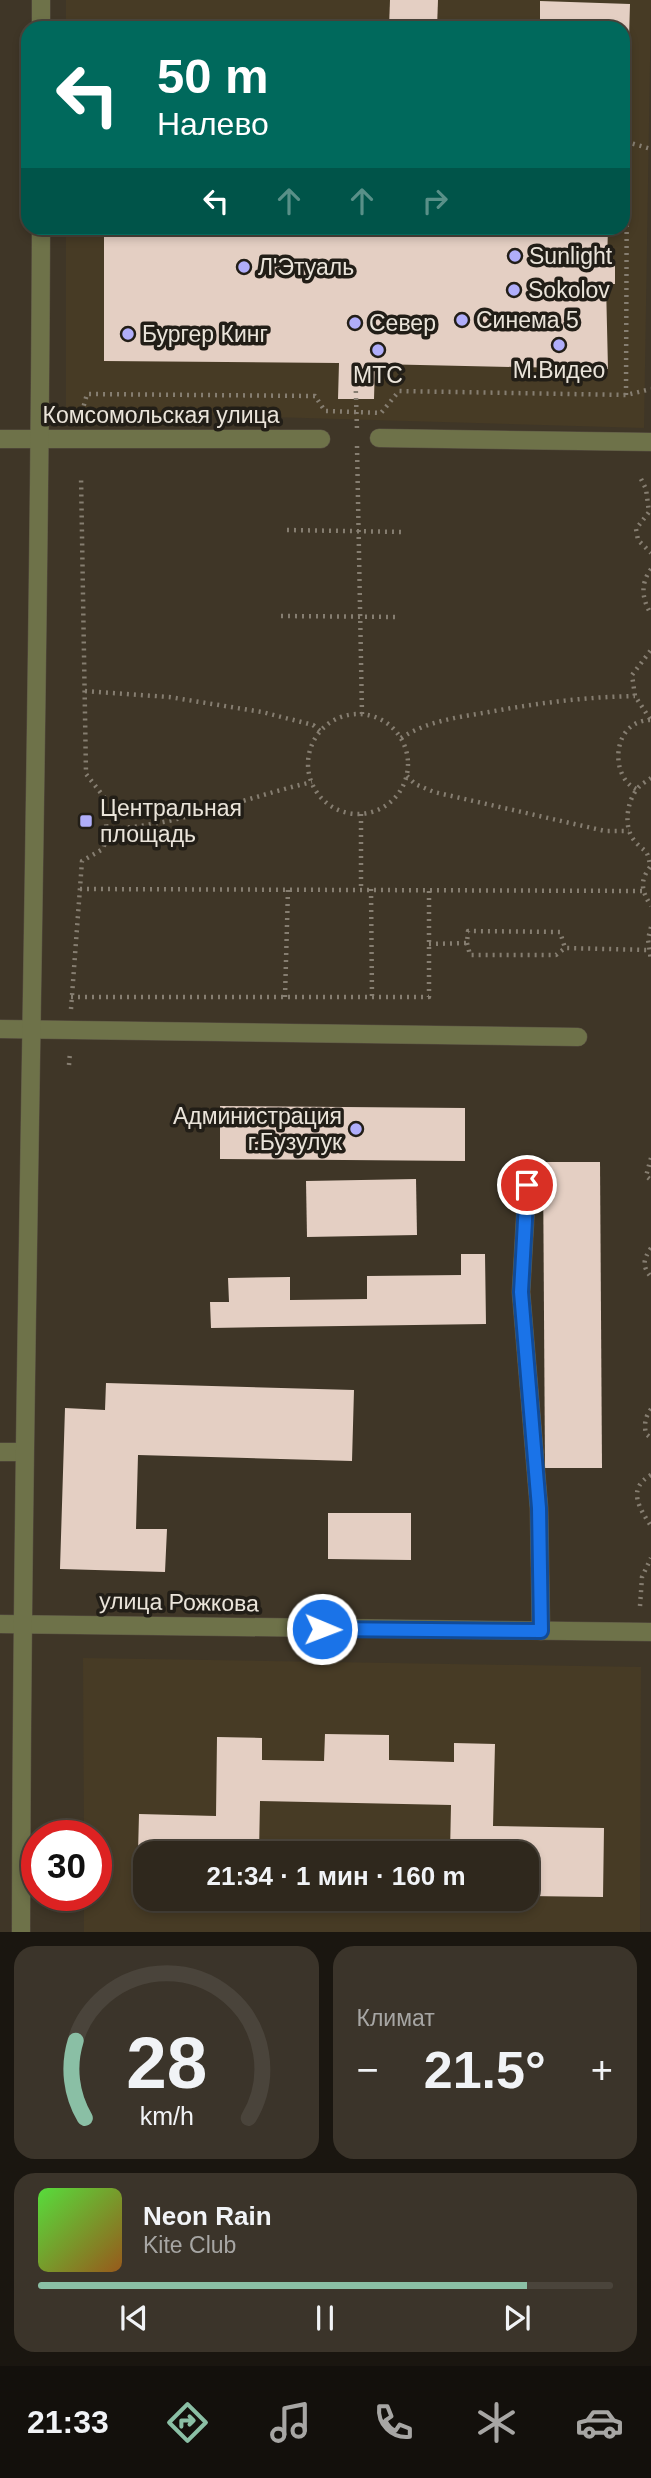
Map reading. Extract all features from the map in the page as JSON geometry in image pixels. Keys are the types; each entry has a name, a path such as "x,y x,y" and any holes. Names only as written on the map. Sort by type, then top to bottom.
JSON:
{"street":[{"path":"41,0 41,21"},
{"path":"21,1932 24,1452 41,235"},
{"path":"379,438 651,442"},
{"name":"Комсомольская улица","path":"0,439 321,439"},
{"path":"0,1029 578,1037"},
{"path":"527,1185 521,1292 539,1508 541,1631"},
{"path":"0,1452 24,1452"},
{"name":"улица Рожкова","path":"0,1625 651,1632"}],"path":[{"path":"630,143 651,149"},
{"path":"626,395 627,235"},
{"path":"355,363 362,714"},
{"path":"80,421 87,394 315,396 326,411 381,412 399,391 626,395 651,389"},
{"path":"71,1016 82,861 103,849 107,829 104,797 86,774 81,476"},
{"path":"642,479 649,512 636,529 638,540 651,553"},
{"path":"286,530 404,533"},
{"path":"651,569 643,583 645,605 651,614"},
{"path":"281,616 400,617"},
{"path":"650,652 632,675 635,696 651,720"},
{"path":"85,691 161,696 262,712 313,725 321,731"},
{"path":"401,738 412,731 454,718 545,702 635,696"},
{"path":"362,714 385,722 401,738 408,761 407,776 401,791 390,803 376,811 361,814 345,812 331,806 320,796 312,782 309,767 310,752 321,731 339,718 362,714"},
{"path":"636,789 623,775 619,748 624,734 634,724 640,720 651,720"},
{"path":"407,776 415,785 434,792 605,831 629,831"},
{"path":"651,778 636,789 628,809 629,831 634,841 643,847 649,856 651,867 643,876 641,887 651,906"},
{"path":"107,829 182,820 312,782"},
{"path":"361,814 361,888"},
{"path":"80,889 643,891"},
{"path":"285,997 288,889"},
{"path":"371,889 372,997"},
{"path":"71,997 429,997 429,889"},
{"path":"651,927 648,939 651,961"},
{"path":"565,948 560,932 468,931 470,955 556,955 565,948 649,950"},
{"path":"429,944 467,943"},
{"path":"69,1065 70,1041"},
{"path":"651,1158 646,1176 651,1180"},
{"path":"651,1248 644,1257 643,1264 651,1277"},
{"path":"651,1409 647,1415 645,1430 651,1438"},
{"path":"651,1475 645,1479 636,1498 651,1526"},
{"path":"640,1606 642,1577 651,1558"}],"shaded area":[{"path":"66,0 651,0 644,428 66,411 66,235 630,235 630,21 66,21"},
{"path":"83,1658 641,1667 640,1932 84,1932 84,1911 112,1911 112,1820 84,1820"}],"building":[{"path":"390,0 438,0 437,21 389,21"},
{"path":"540,1 630,4 630,21 540,21"},
{"path":"97,20 172,21 97,21"},
{"name":"Север","path":"104,235 608,235 607,263 615,264 615,284 606,284 608,369 375,364 374,399 338,399 339,363 104,361"},
{"path":"220,1106 465,1108 465,1161 220,1159"},
{"path":"543,1162 600,1162 602,1468 545,1468"},
{"path":"416,1179 417,1235 307,1237 306,1181"},
{"path":"461,1254 485,1254 486,1324 211,1328 210,1302 229,1302 228,1278 290,1277 290,1300 367,1299 367,1276 461,1275"},
{"path":"106,1383 354,1390 352,1461 138,1455 136,1529 167,1529 165,1572 60,1569 65,1408 105,1410"},
{"path":"328,1513 411,1513 411,1560 328,1559"},
{"path":"325,1734 389,1735 389,1760 454,1762 454,1743 495,1744 493,1826 604,1828 603,1897 539,1896 539,1841 450,1841 451,1805 260,1801 259,1841 138,1841 139,1814 216,1816 217,1737 262,1738 262,1760 324,1761"}],"place":[{"name":"Sunlight","path":"515,256"},
{"name":"Л'Этуаль","path":"244,267"},
{"name":"Sokolov","path":"514,290"},
{"name":"Синема 5","path":"462,320"},
{"name":"Север","path":"355,323"},
{"name":"Бургер Кинг","path":"128,334"},
{"name":"М.Видео","path":"559,345"},
{"name":"МТС","path":"378,350"},
{"name":"Центральная площадь","path":"86,821"},
{"name":"Администрация г.Бузулук","path":"356,1129"}],"route":[{"path":"322,1629 541,1631 539,1508 521,1292 527,1185"}]}
